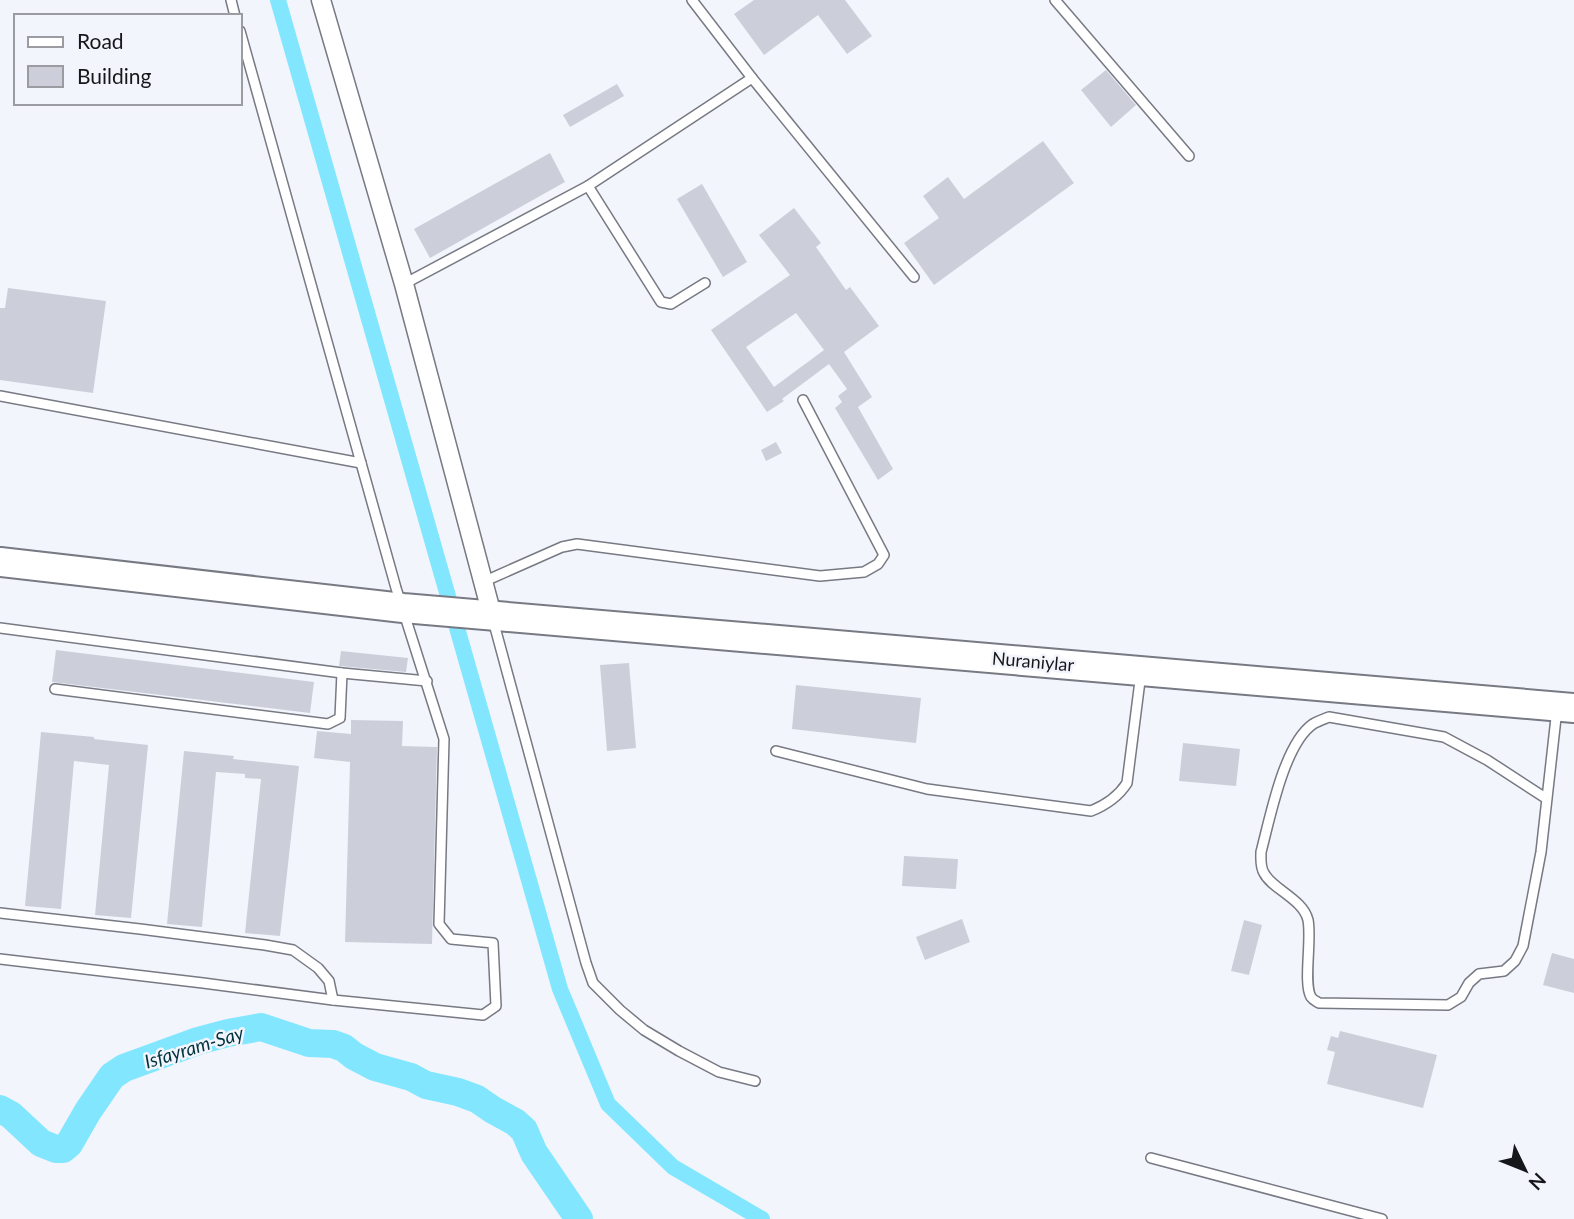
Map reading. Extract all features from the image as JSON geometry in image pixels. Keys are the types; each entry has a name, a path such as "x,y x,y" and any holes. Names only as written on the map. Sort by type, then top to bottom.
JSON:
{"main road":[{"name":"Nuraniylar","path":"0,562 403,608 1565,708"}],"street":[{"path":"321,0 404,284 492,615"}],"lane":[{"path":"692,0 914,277"},
{"path":"1055,0 1189,156"},
{"path":"0,959 333,1000 483,1015 496,1006 493,943 451,939 439,924 444,738 361,463 242,38"},
{"path":"404,284 588,186 752,78"},
{"path":"588,186 661,302 671,304 705,283"},
{"path":"0,396 361,463"},
{"path":"483,582 562,547 577,544 820,576 864,572 878,564 884,555 803,400"},
{"path":"492,615 593,983 644,1030 719,1072 755,1081"},
{"path":"0,628 342,673 427,681"},
{"path":"776,751 927,789 1091,811 1105,806 1121,793 1127,783 1141,672"},
{"path":"55,689 328,724 340,718 342,673"},
{"path":"1547,799 1487,760 1444,737 1329,717 1313,724 1287,762 1261,852 1264,875 1296,902 1307,916 1310,936 1308,988 1312,999 1319,1003 1448,1005 1461,996 1479,974 1504,971 1516,961 1522,946 1542,852 1547,799 1565,708"},
{"path":"0,913 293,950 318,968 329,981 333,1000"},
{"path":"1151,1158 1382,1219"}],"building":[{"path":"754,0 845,0 872,36 847,54 818,15 764,55 734,14"},
{"path":"1106,70 1136,105 1111,127 1081,90"},
{"path":"617,84 624,96 570,127 563,115"},
{"path":"1043,141 1074,183 934,285 904,243 939,218 923,196 948,177 964,199"},
{"path":"550,153 565,182 430,258 414,229"},
{"path":"702,184 747,262 723,277 677,199"},
{"path":"794,208 821,243 816,247 846,290 850,287 879,326 844,352 872,397 858,407 893,469 878,480 835,408 842,402 838,396 847,389 829,364 767,412 711,330 790,275 759,235","holes":["796,313 824,350 774,387 746,347"]},
{"path":"8,288 106,301 93,393 0,380 0,308 5,308"},
{"path":"776,442 782,453 766,461 761,450"},
{"path":"56,650 314,682 310,713 52,682"},
{"path":"341,651 408,658 406,672 339,666"},
{"path":"629,663 636,748 607,751 600,665"},
{"path":"796,685 921,698 916,743 792,729"},
{"path":"351,720 403,721 402,746 437,747 432,944 345,942 350,762 314,758 317,731 351,734"},
{"path":"41,732 148,745 131,918 95,915 109,765 74,761 61,909 25,906"},
{"path":"1183,743 1240,749 1236,786 1179,781"},
{"path":"184,751 299,766 280,936 245,933 261,779 245,778 245,774 216,772 202,927 167,924"},
{"path":"904,856 958,859 956,889 902,886"},
{"path":"962,919 970,942 925,960 916,937"},
{"path":"1244,920 1262,925 1249,975 1231,971"},
{"path":"1552,953 1574,959 1574,993 1543,985"},
{"path":"1340,1031 1437,1055 1423,1108 1327,1084 1335,1052 1327,1050 1331,1036 1338,1038"}],"waterway":[{"path":"278,0 560,989 608,1104 673,1167 762,1219"},
{"name":"Isfayram-Say","path":"0,1109 11,1115 41,1143 63,1149 69,1144 112,1076 124,1068 198,1041 261,1027 309,1043 333,1044 375,1067 477,1099 524,1130 534,1153 579,1219"}]}
